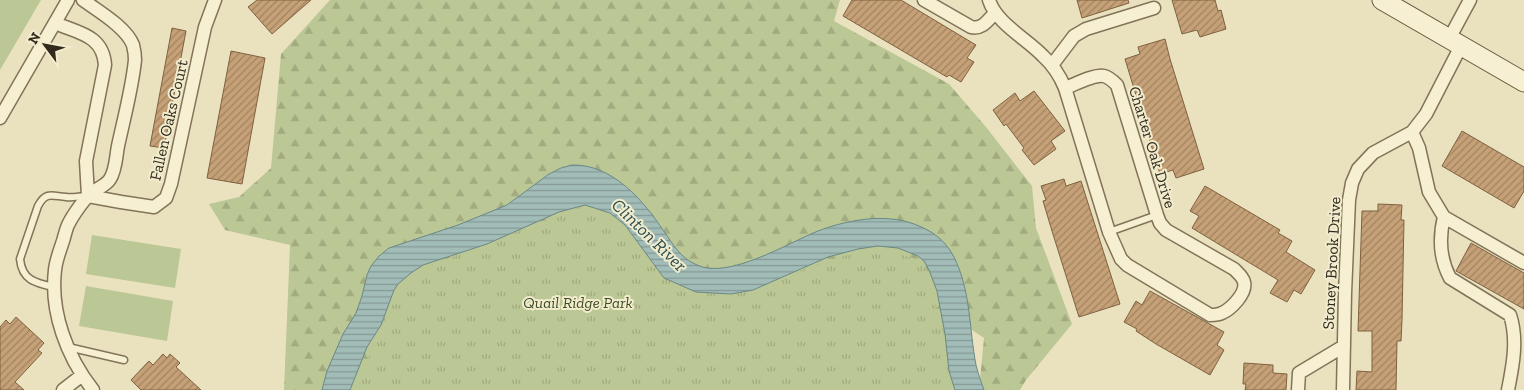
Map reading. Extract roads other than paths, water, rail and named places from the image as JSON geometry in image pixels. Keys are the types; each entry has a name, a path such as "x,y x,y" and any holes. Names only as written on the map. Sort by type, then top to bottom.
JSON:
{"main road":[{"path":"1382,0 1524,82"}],"street":[{"path":"0,118 68,0"},
{"path":"83,0 123,30 132,44 135,58 114,168 110,180 88,196 69,223 55,270 56,310 67,346 82,376 92,390"},
{"name":"Fallen Oaks Court","path":"88,196 154,207 166,198 177,158 205,27 215,0"},
{"path":"924,0 976,28 982,26 996,13"},
{"name":"Charter Oak Drive","path":"989,0 996,13 1043,55 1059,75 1065,88 1110,232 1121,259 1127,266 1210,315 1221,314 1238,300 1244,290 1244,282 1241,276 1234,270 1166,230 1160,223 1117,85 1103,75 1065,88"},
{"name":"Stoney Brook Drive","path":"1343,390 1349,200 1352,183 1358,169 1373,153 1412,132 1426,114 1470,0"},
{"path":"1052,66 1074,36 1086,28 1154,8"},
{"path":"54,23 93,39 100,46 104,56 105,65 86,161 88,196"},
{"path":"1412,132 1419,148 1429,192 1444,217 1524,264"},
{"path":"1444,217 1440,241 1445,269 1450,278 1510,315 1515,328 1513,364 1508,390"},
{"name":"Stoney Brook Drive","path":"1298,390 1299,373 1344,346"},
{"path":"63,390 82,376"}],"lane":[{"path":"54,287 32,280 24,275 21,267 20,259 38,206 42,199 48,195 66,197 88,196"},
{"path":"1110,232 1157,215"},
{"path":"67,346 124,360"}],"water":[{"name":"Clinton River","path":"572,165 587,166 613,177 646,207 681,255 697,265 710,268 725,268 741,264 818,231 853,221 878,218 890,219 914,224 927,230 947,246 960,270 967,297 976,365 984,390 955,390 949,371 945,334 937,291 929,270 924,261 918,256 898,248 878,246 858,249 828,257 753,290 731,294 696,292 664,278 625,225 610,213 585,205 559,212 487,244 423,265 411,273 394,290 381,325 367,347 350,390 322,390 327,371 343,334 356,313 367,275 379,256 389,248 458,225 507,205 549,174"}],"park label":[{"name":"Quail Ridge Park","path":"578,302"}]}
